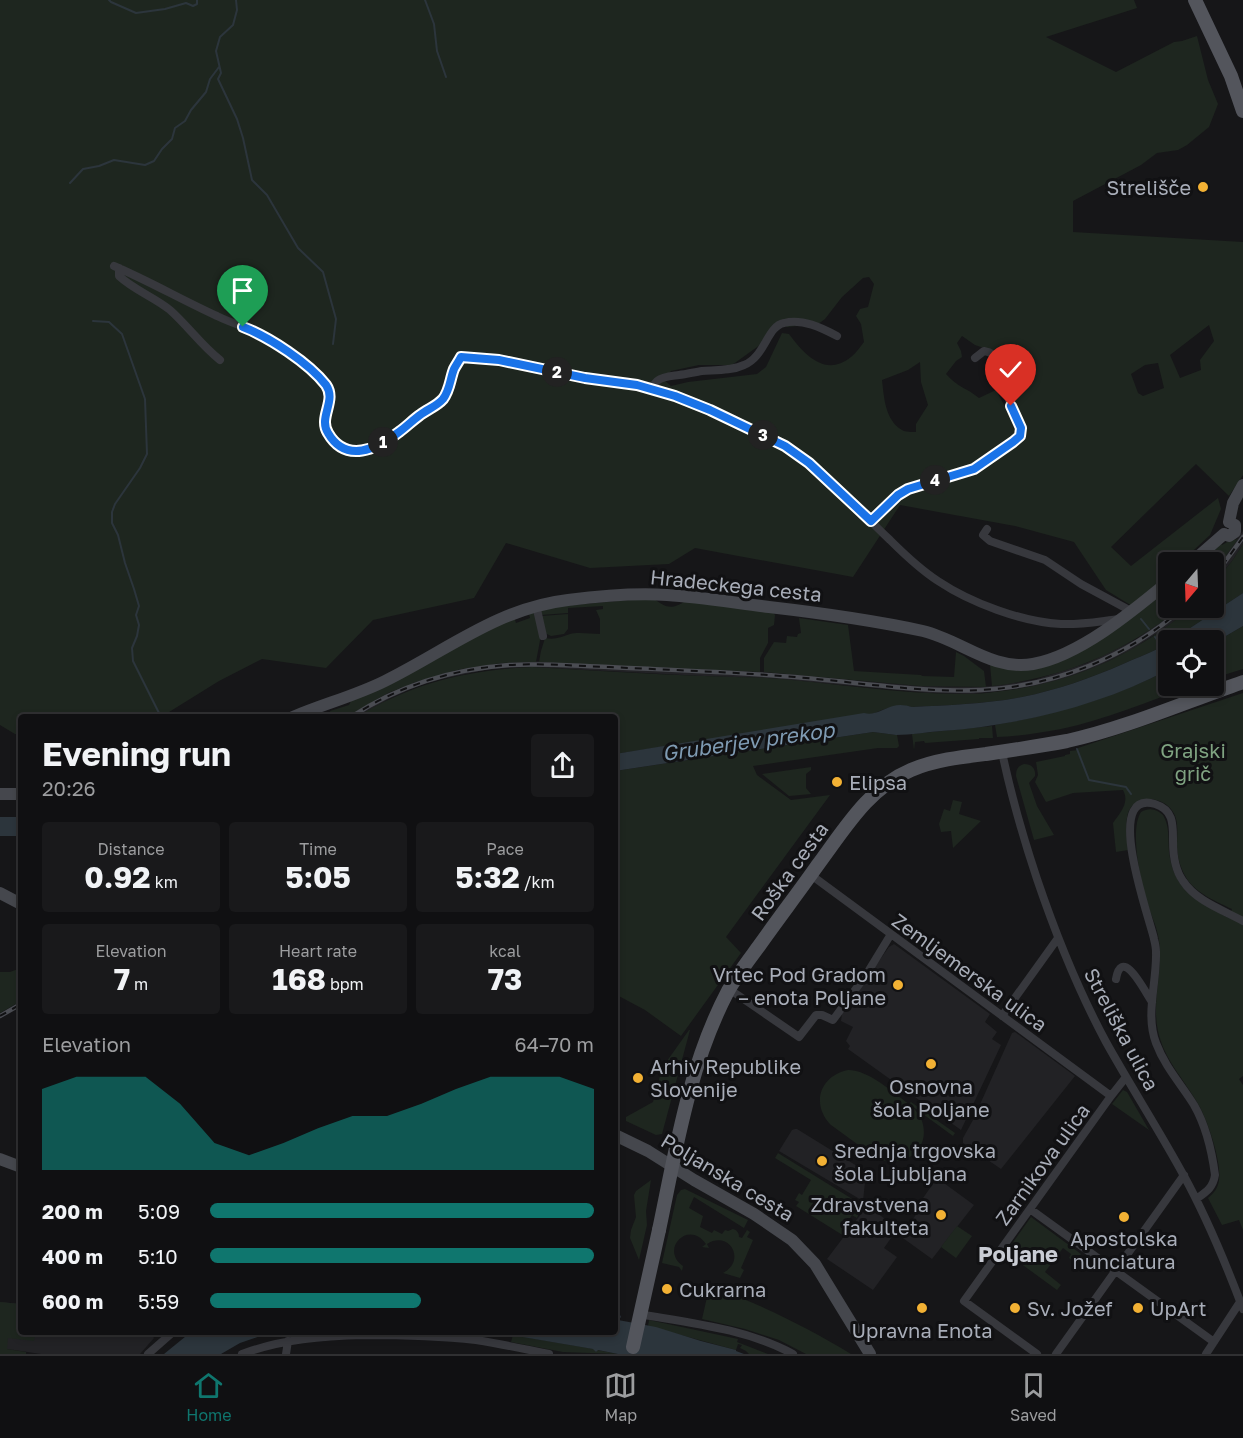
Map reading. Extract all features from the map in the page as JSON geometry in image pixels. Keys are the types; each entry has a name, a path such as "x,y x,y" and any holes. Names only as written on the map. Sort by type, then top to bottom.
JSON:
{"main road":[{"path":"1195,0 1241,101"},
{"name":"Roška cesta","path":"632,1350 678,1136 699,1059 714,1019 729,989 861,808 892,779 927,764 1069,740 1243,682"}],"street":[{"path":"220,360 207,350 172,312 119,276 116,267 219,317 256,332 308,366 328,390 330,399 324,425 339,446 350,451 372,448 433,408 443,399 461,357 499,360 585,378 651,388 710,410 785,446 809,463 890,541 924,570 939,582 972,599 1020,617 1062,624 1125,615"},
{"path":"651,388 663,377 733,369 745,365 756,357 774,328 782,323 813,325 837,336"},
{"path":"871,521 898,495 908,489 974,469 1020,436 1021,428 1011,406 1000,363 990,352 984,351 975,357"},
{"path":"1205,552 1235,530 1233,503 1243,485"},
{"path":"987,529 983,535 990,541 1045,560 1125,615"},
{"name":"Hradeckega cesta","path":"301,714 373,687 497,620 536,605 654,594 836,615 923,631 950,640 993,661 1013,665 1031,664 1056,658 1076,648 1158,590"},
{"path":"536,605 543,636"},
{"name":"Streliška ulica","path":"1002,752 1023,834 1058,938 1091,1012 1126,1077 1184,1175 1242,1305"},
{"path":"0,794 18,794"},
{"path":"1196,1199 1212,1186 1215,1175 1205,1130 1198,1114 1164,1062 1152,1030 1154,939 1137,880 1131,837 1131,818 1138,807 1149,803 1163,807 1168,812 1173,823 1176,866 1182,880 1194,894 1243,921"},
{"name":"Zemljemerska ulica","path":"811,875 1111,1096"},
{"path":"0,893 18,902"},
{"path":"729,989 799,1037 816,1015 833,1020 866,975 891,934"},
{"path":"1002,1016 1058,938"},
{"path":"1116,979 1120,969 1129,968 1135,973 1152,1002"},
{"name":"Zarnikova ulica","path":"1038,1354 964,1301 1126,1077"},
{"name":"Poljanska cesta","path":"618,1136 639,1146 773,1226 801,1248 820,1271 870,1354"},
{"path":"0,1159 18,1166"},
{"path":"1056,1354 1184,1175"},
{"path":"1030,1209 1214,1342"},
{"path":"1206,1354 1242,1305"},
{"path":"639,1314 735,1332 793,1354"},
{"path":"148,1354 169,1335"},
{"path":"242,1354 288,1341 320,1337 399,1335 436,1336 500,1344 549,1354"},
{"path":"286,1354 288,1341"}],"shaded area":[{"path":"1243,531 1243,544 1224,571 1224,558"},
{"path":"1165,618 1178,618 1131,650 1096,667 1041,685 973,694 929,693 767,678 532,667 489,669 442,679 418,686 362,714 352,714 388,693 432,677 462,669 530,661 760,672 920,686 980,687 1034,680 1087,663 1135,640"},
{"name":"Osnovna šola Poljane","path":"894,944 990,1014 985,1022 997,1032 992,1039 1001,1045 961,1130 848,1049 850,1046 846,1041 853,1027 841,1021 842,1014 889,947"},
{"path":"1015,1032 1075,1076 1001,1169 963,1143 963,1138 1012,1033"},
{"name":"Srednja trgovska šola Ljubljana","path":"797,1129 865,1171 863,1201 779,1151 792,1130"},
{"name":"Zdravstvena fakulteta","path":"937,1178 974,1205 932,1259 900,1236 924,1204 921,1201"},
{"path":"867,1206 898,1228 884,1248 897,1257 873,1290 827,1259"},
{"path":"0,1302 18,1304 18,1335 152,1335 154,1338 140,1354 41,1354 0,1348"}],"green space":[{"path":"0,0 1134,0 1137,8 1046,37 1116,72 1174,42 1197,36 1208,80 1218,104 1209,127 1178,150 1157,153 1141,165 1073,201 1073,232 1243,242 1243,475 1229,496 1196,464 1111,547 1131,566 1218,498 1221,509 1210,535 1192,552 1158,552 1158,583 1132,606 1106,590 1074,542 1015,526 900,505 853,577 695,548 669,564 590,568 506,543 474,598 373,620 326,668 262,659 219,681 166,714 18,714 18,734 0,725","holes":["869,277 874,284 868,307 860,309 856,316 861,324 864,342 853,355 841,363 832,365 816,361 808,356 789,334 782,333 766,367 757,374 671,386 663,379 671,371 699,365 732,365 764,342 775,323 787,327 818,324 863,278","1209,325 1214,341 1200,360 1201,370 1180,378 1170,355","962,336 999,357 1018,355 1020,377 1012,376 1018,391 1012,402 1022,423 1015,425 996,390 979,398 946,374 962,357 957,343","920,362 921,382 928,405 916,424 916,432 903,431 896,426 886,408 882,380 908,370","1158,363 1164,388 1143,396 1138,393 1131,374 1145,365"]},
{"path":"1238,539 1224,558 1224,552 1212,552 1221,544"},
{"path":"1243,544 1243,593 1224,606 1224,571"},
{"path":"1158,593 1158,618 1166,618 1137,638 1067,670 1043,677 992,686 990,664 1043,666"},
{"path":"653,598 669,607 686,601 772,611 775,615 774,625 768,628 768,643 760,658 760,672 539,662 545,638 577,633 600,634 600,619 596,610 603,609 603,606 568,608 568,613 541,615 540,609"},
{"path":"535,611 541,635 536,662 502,663 446,673 388,693 352,714 331,714 330,711 349,705 352,699 514,617 516,623 530,618 529,613"},
{"path":"568,614 568,629 564,634 551,636 545,633 541,616"},
{"path":"799,618 848,625 854,671 954,677 956,652 984,671 986,687 920,686 764,672 764,658 774,642 786,643 787,636 797,637 801,633"},
{"path":"1178,618 1205,618 1187,630 1161,630"},
{"path":"1243,626 1243,669 1224,675 1224,637"},
{"path":"1158,632 1158,649 1086,679 1022,697 967,704 896,706 870,715 618,754 618,714 362,714 398,695 441,680 485,671 532,667 768,678 895,691 979,694 1028,687 1079,673 1103,664"},
{"path":"1158,675 1158,696 1165,696 1111,715 1061,729 997,737 995,725 1084,704"},
{"name":"Grajski grič","path":"1243,693 1243,1076 1239,1079 1243,1085 1243,1230 1239,1220 1222,1225 1208,1198 1215,1190 1219,1180 1213,1140 1201,1109 1169,1059 1158,1031 1156,1007 1160,947 1142,884 1137,857 1136,831 1141,812 1153,809 1163,815 1168,829 1172,866 1176,877 1189,894 1229,918 1232,909 1201,893 1187,879 1178,857 1176,819 1169,807 1163,803 1150,799 1137,802 1132,807 1128,813 1126,831 1128,850 1116,852 1113,823 1125,804 1123,790 1073,793 1046,802 1035,782 1038,775 1036,762 1065,756 1078,748"},
{"path":"992,726 993,738 915,742 914,750 912,734"},
{"path":"873,732 897,735 899,746 753,766 757,775 791,800 830,795 726,937 741,953 681,1036 645,1010 618,996 618,771"},
{"path":"1024,764 1034,769 1035,776 1029,783 1037,806 1054,835 1034,840 1016,776 1018,768"},
{"path":"811,767 806,774 806,788 811,794 789,796 762,774"},
{"path":"953,800 962,802 959,814 981,821 953,848 951,831 941,832 939,824 944,809 950,811"},
{"path":"18,969 18,1003 0,1013 0,972"},
{"path":"689,1030 662,1134 656,1135 626,1121 626,1117 653,1102 662,1068"},
{"path":"848,1070 872,1078 955,1133 953,1136 912,1106 921,1119 924,1132 918,1150 912,1156 894,1162 875,1157 831,1125 821,1109 821,1092 825,1085 830,1078"},
{"path":"1123,1090 1127,1092 1149,1130 1112,1104"},
{"path":"778,1153 862,1205 857,1218 852,1215 843,1229 844,1236 796,1206 799,1202 795,1200 799,1193 802,1195 811,1180 775,1158"},
{"path":"651,1180 646,1211 647,1225 639,1260 630,1238 636,1217 634,1195"},
{"path":"685,1189 748,1220 744,1228 694,1197 689,1208 703,1216 700,1227 712,1233 714,1230 722,1234 725,1230 733,1229 742,1238 747,1230 750,1232 747,1237 753,1240 741,1268 744,1270 740,1278 723,1273 734,1261 732,1248 728,1244 715,1241 707,1244 709,1248 702,1247 706,1244 692,1234 685,1235 675,1245 674,1252 676,1259 683,1266 682,1271 679,1267 662,1263 677,1195"},
{"path":"1031,1217 1081,1254 1075,1262 1069,1258 1071,1254 1063,1248 1045,1272 1061,1285 1057,1290 1020,1263 1004,1255"},
{"path":"957,1226 972,1236 956,1258 941,1247"},
{"path":"710,1284 722,1286 721,1290 788,1319 851,1354 806,1354 779,1340 702,1319"},
{"path":"0,1302 18,1304 18,1335 35,1335 34,1341 8,1338 7,1349 26,1352 26,1354 0,1354"},
{"path":"649,1320 738,1339 737,1342 768,1354 749,1354 740,1348 742,1345 738,1344 736,1350 648,1326"},
{"path":"513,1335 594,1349 596,1352 597,1350 618,1354 563,1352 511,1342"}],"water":[{"path":"1243,593 1243,626 1224,637 1224,630 1187,630 1205,618 1224,618 1224,606"},
{"name":"Gruberjev prekop","path":"1158,649 1158,675 1087,704 1030,719 907,735 873,732 618,771 618,754 864,713 871,714 898,705 912,707 967,704 1008,699 1061,687 1099,674"},
{"path":"0,817 18,817 18,836 0,836"},
{"path":"618,1320 656,1327 744,1354 618,1354 598,1350 596,1352 593,1349 511,1335 618,1335"},
{"path":"187,1335 263,1335 240,1343 221,1354 164,1354"}],"waterway":[{"path":"109,0 136,13 186,3 193,6 197,4 197,0"},
{"path":"236,0 237,10 233,25 220,37 216,51 221,73 218,79 237,119 252,180 267,195 298,248 323,272 336,319 333,344"},
{"path":"425,0 434,24 437,51 446,77"},
{"path":"70,183 83,169 114,160 145,165 154,161 172,139 175,128 185,121 206,92 210,79 219,67"},
{"path":"93,321 109,322 122,334 145,399 147,454 115,504 112,523 118,535 139,606 136,615 139,625 132,648 133,661 160,714"},
{"path":"1141,619 1149,629"},
{"path":"1155,637 1158,641"},
{"path":"1077,749 1089,780 1126,787 1131,794"}],"railway":[{"path":"1224,563 1243,537"},
{"path":"356,714 388,696 427,681 467,670 509,665 534,664 748,674 934,690 958,691 1009,687 1063,675 1089,666 1138,641 1170,618"},
{"path":"0,1016 18,1006"}],"place":[{"name":"Strelišče","path":"1203,187"},
{"name":"Elipsa","path":"837,782"},
{"name":"Vrtec Pod Gradom – enota Poljane","path":"898,985"},
{"name":"Osnovna šola Poljane","path":"931,1064"},
{"name":"Arhiv Republike Slovenije","path":"638,1078"},
{"name":"Srednja trgovska šola Ljubljana","path":"822,1161"},
{"name":"Zdravstvena fakulteta","path":"941,1215"},
{"name":"Apostolska nunciatura","path":"1124,1217"},
{"name":"Cukrarna","path":"667,1289"},
{"name":"Upravna Enota","path":"922,1308"},
{"name":"Sv. Jožef","path":"1015,1308"},
{"name":"UpArt","path":"1138,1308"}],"district":[{"name":"Poljane","path":"1018,1253"}],"route":[{"path":"243,327 269,339 308,366 322,381 328,388 330,399 324,425 335,442 350,451 372,448 433,408 443,399 461,357 499,360 585,378 651,388 710,410 785,446 809,463 871,521 898,495 908,489 974,469 1013,442 1020,436 1021,428 1011,406"}]}
